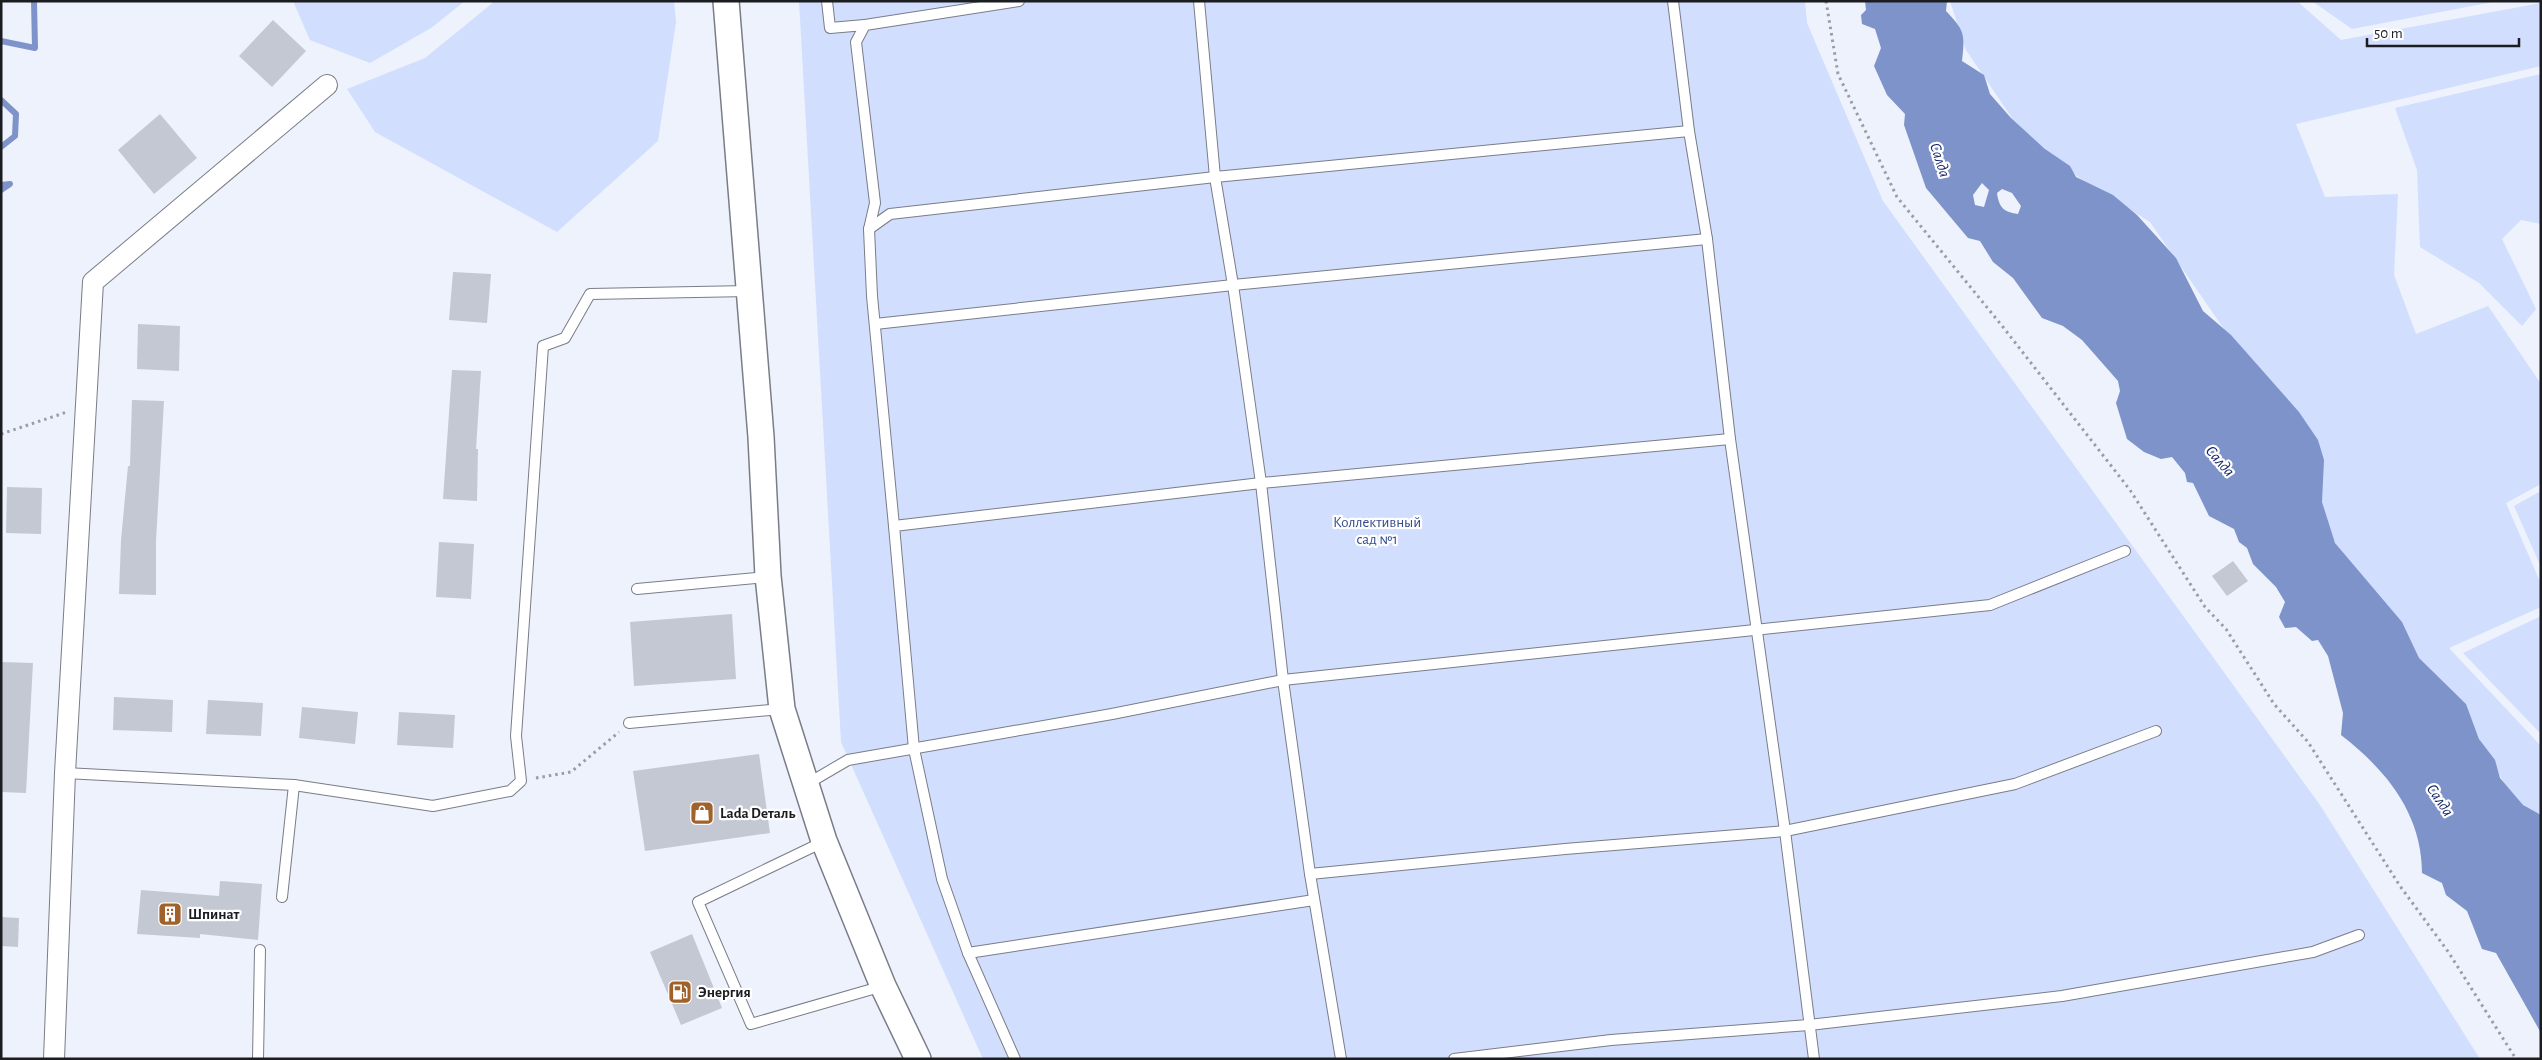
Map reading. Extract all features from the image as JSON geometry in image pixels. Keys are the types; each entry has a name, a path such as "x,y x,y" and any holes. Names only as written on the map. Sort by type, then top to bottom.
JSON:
{"street":[{"path":"726,1 761,437 768,576 782,709 824,841 883,986 918,1059"},
{"path":"54,1059 65,773 93,282 327,85"}],"lane":[{"path":"827,1 830,28 864,25 1019,1"},
{"path":"1199,1 1215,177 1233,285 1260,483 1283,680 1310,874 1341,1059"},
{"path":"1673,1 1690,131 1707,239 1755,631 1785,831 1814,1059"},
{"path":"864,25 856,42 875,203 869,229 875,324 914,749 942,879 968,953 1015,1059"},
{"path":"869,229 890,214 1215,177 1690,131"},
{"path":"875,324 1233,285 1707,239"},
{"path":"65,773 294,785 434,806 510,791 521,781 516,736 543,346 565,338 590,294 749,291"},
{"path":"894,526 1260,483 1730,439"},
{"path":"807,784 848,760 1112,714 1283,680 1990,605 2125,552"},
{"path":"637,589 768,576"},
{"path":"630,723 782,709"},
{"path":"1310,874 1556,850 1785,831 2015,784 2156,731"},
{"path":"282,897 294,785"},
{"path":"824,841 698,902 751,1024 883,986"},
{"path":"968,953 1314,900"},
{"path":"1454,1059 1611,1040 1810,1025 2062,996 2312,952 2359,935"},
{"path":"258,1059 260,950"}],"path":[{"path":"1826,1 1838,74 1897,197 2003,327 2130,490 2205,607 2226,629 2274,704 2308,742 2400,886 2449,954 2516,1059"},
{"path":"1,434 86,405"},
{"path":"521,781 571,772 630,723"}],"green space":[{"path":"293,1 465,1 431,28 370,63 310,40"},
{"path":"495,1 674,1 676,22 658,141 557,232 375,132 347,89 425,58"},
{"name":"Коллективный сад №1","path":"799,1 1805,1 1807,23 1883,201 2320,805 2480,1059 983,1059 841,742"},
{"path":"1950,1 2297,1 2341,40 2541,3 2541,66 2296,124 2325,197 2398,194 2394,275 2416,334 2488,306 2541,384 2541,484 2506,503 2541,584 2541,607 2449,648 2541,746 2541,817 2514,800 2481,743 2467,708 2417,659 2341,554 2226,332 2150,222 2078,177 2016,124 1966,50"},
{"path":"2312,1 2498,1 2352,29"},
{"path":"2541,74 2541,224 2521,220 2502,239 2536,309 2522,326 2479,283 2420,247 2417,170 2395,108"},
{"path":"2541,491 2541,567 2514,506"},
{"path":"2541,616 2541,734 2463,653"}],"water":[{"name":"Салда","path":"1865,1 1947,1 1946,11 1957,23 1962,33 1962,61 1984,75 1990,94 2011,118 2045,149 2070,166 2076,177 2113,195 2137,215 2176,258 2203,311 2231,335 2299,412 2318,440 2324,460 2322,502 2335,543 2402,622 2419,658 2466,704 2479,739 2495,760 2500,778 2523,805 2541,815 2541,1033 2496,953 2482,949 2467,911 2446,895 2442,883 2422,873 2416,831 2398,794 2372,762 2341,735 2343,713 2328,656 2318,640 2312,641 2296,627 2285,628 2279,617 2285,602 2276,587 2253,564 2247,548 2239,542 2234,529 2209,516 2193,483 2187,482 2185,473 2172,457 2161,459 2144,452 2127,439 2116,403 2120,391 2118,381 2082,340 2063,326 2042,318 2013,278 1993,262 1980,241 1968,238 1926,188 1904,125 1905,114 1887,95 1874,66 1881,48 1875,29 1862,24 1861,15 1866,10","holes":["1982,183 1989,190 1984,207 1975,205 1973,195","2002,189 2012,193 2021,206 2018,214 2009,212 2001,206 1997,193"]}],"building":[{"path":"273,20 306,51 272,87 239,56"},
{"path":"160,114 197,158 154,194 118,150"},
{"path":"453,272 491,274 487,323 449,320"},
{"path":"138,324 180,326 179,371 137,369"},
{"path":"452,370 481,371 476,449 478,449 477,501 443,499"},
{"path":"132,400 164,401 156,541 156,595 119,594 121,540 128,466 130,466"},
{"path":"7,487 42,488 41,534 6,533"},
{"path":"439,542 474,544 471,599 436,597"},
{"path":"2233,561 2248,581 2227,596 2212,576"},
{"path":"732,614 736,679 634,686 630,622"},
{"path":"1,662 33,663 26,793 1,792"},
{"path":"114,697 173,700 172,732 113,730"},
{"path":"208,700 263,703 261,736 206,734"},
{"path":"302,707 358,712 355,744 299,738"},
{"path":"399,712 455,715 453,748 397,745"},
{"path":"759,754 770,833 645,851 633,771"},
{"path":"220,881 262,884 258,940 200,934 200,938 137,934 141,890 219,896"},
{"path":"1,917 19,918 18,947 1,946"},
{"path":"692,934 722,1008 681,1025 650,952"}],"waterway":[{"path":"1,41 35,48 34,1"},
{"path":"1,100 16,114 15,136 1,147"},
{"path":"1,185 10,184 1,190"}],"place":[{"name":"Lada Dеталь","path":"702,813"},
{"name":"Шпинат","path":"170,914"},
{"name":"Энергия","path":"680,992"}]}
